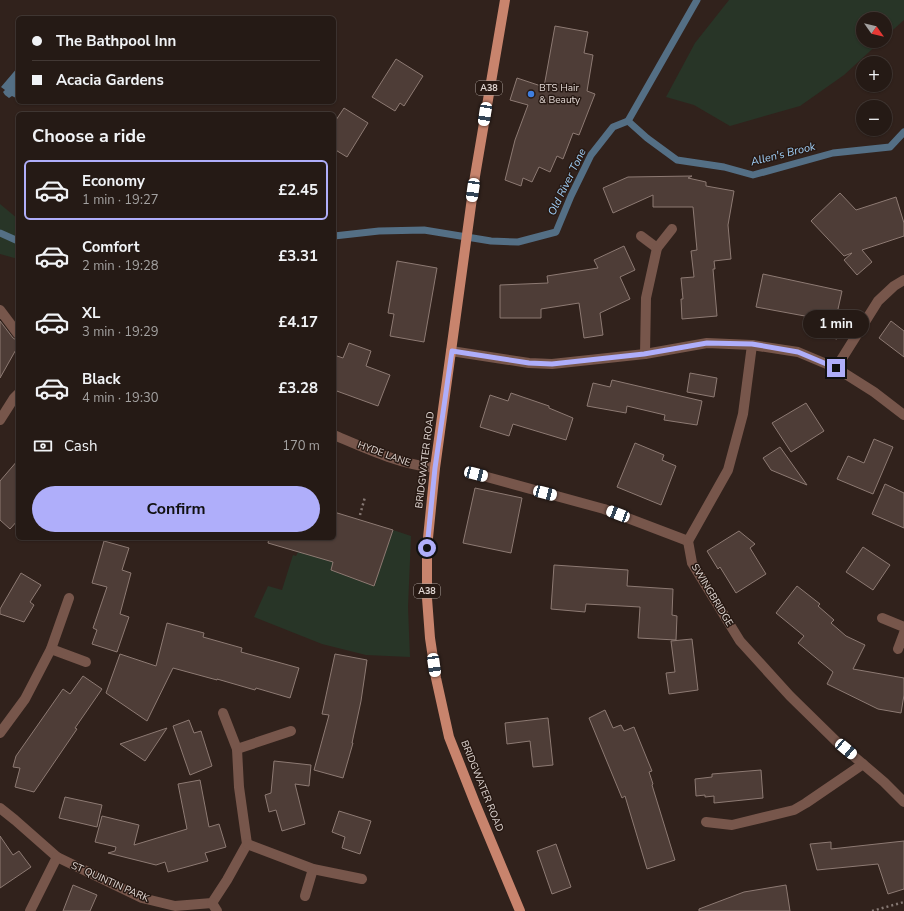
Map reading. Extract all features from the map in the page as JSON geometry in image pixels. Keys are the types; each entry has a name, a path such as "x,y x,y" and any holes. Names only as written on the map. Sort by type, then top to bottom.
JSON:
{"main road":[{"name":"BRIDGWATER ROAD","path":"505,0 475,176 435,468 427,548 427,598 430,638 436,678 449,737 475,804 520,911"}],"street":[{"path":"644,354 646,298 657,248 672,229"},
{"path":"641,236 657,248"},
{"path":"836,368 878,301 894,286 904,280"},
{"path":"0,310 16,331"},
{"path":"452,351 529,363 552,364 644,354 707,343 752,344 798,352 836,368 874,392 904,415"},
{"path":"476,474 604,509 688,541 728,470 743,414 752,344"},
{"path":"0,420 16,396"},
{"name":"HYDE LANE","path":"336,436 384,456 417,466 435,468"},
{"name":"SWINGBRIDGE","path":"688,541 692,563 740,641 790,696 837,742 884,782 904,802"},
{"path":"0,733 25,699 51,649 69,598"},
{"path":"882,618 904,627"},
{"path":"898,650 904,633"},
{"path":"51,649 86,662"},
{"path":"223,713 237,749 239,787 247,844 313,869 362,879"},
{"path":"237,749 291,731"},
{"path":"706,822 732,825 794,810 863,764"},
{"name":"ST QUINTIN PARK","path":"0,808 57,857 142,898 175,906 214,907 247,844"},
{"path":"30,911 57,857"},
{"path":"305,896 313,869"}],"path":[{"path":"360,515 365,497"},
{"path":"872,911 904,902"}],"green space":[{"path":"729,0 904,0 904,20 892,31 892,12 856,12 856,48 873,48 865,56 856,56 856,64 844,75 800,106 730,126 694,105 666,97 695,43"},
{"path":"0,204 16,217 16,258 0,254"},
{"path":"393,530 411,536 408,607 410,657 366,655 322,644 254,617 268,586 282,590 293,555 296,556 298,552 336,556 331,570 374,586"}],"water":[{"path":"16,69 16,98 12,96 9,98 3,92 5,90 1,87"}],"building":[{"path":"555,26 588,32 584,53 593,55 587,91 595,94 579,135 573,133 563,159 557,156 550,172 539,167 532,182 523,178 521,186 505,180 515,140 528,105 510,100 517,78 544,87"},
{"path":"396,59 423,76 404,106 400,103 395,111 372,97"},
{"path":"344,108 368,123 347,157 336,150 336,120"},
{"path":"692,176 688,178 706,182 706,186 734,191 728,225 731,259 714,261 715,269 713,269 717,316 682,319 681,299 683,299 681,278 694,277 691,251 697,250 693,207 653,207 653,195 613,213 603,188 628,177"},
{"path":"840,193 856,210 896,197 904,223 904,236 862,250 872,262 857,275 844,260 852,253 844,256 811,221"},
{"path":"624,246 635,270 620,277 630,299 600,313 603,335 584,338 579,303 541,309 541,318 500,318 500,285 548,283 547,276 598,268 594,260"},
{"path":"397,261 437,268 424,342 390,336 394,314 388,313"},
{"path":"763,274 842,291 836,318 841,319 837,339 817,335 821,319 756,307"},
{"path":"0,321 16,340 16,350 0,378"},
{"path":"891,321 904,331 904,357 879,338"},
{"path":"349,343 371,351 366,366 390,375 378,406 336,391 336,356 343,358"},
{"path":"690,373 717,378 714,397 687,392"},
{"path":"612,380 702,401 697,425 664,420 665,415 627,406 626,413 587,406 593,383 610,387"},
{"path":"511,393 549,406 549,408 573,418 566,440 513,424 509,436 480,427 490,395 508,401"},
{"path":"806,403 824,431 791,452 772,423"},
{"path":"874,439 893,447 873,494 837,479 848,456 864,463"},
{"path":"635,443 664,455 662,460 676,466 661,505 617,487"},
{"path":"780,447 807,485 771,470 763,458"},
{"path":"16,462 16,522 10,529 0,520 0,481"},
{"path":"885,484 904,493 904,528 872,514"},
{"path":"475,488 522,498 511,553 463,543"},
{"path":"336,513 393,530 374,586 331,570 333,562 268,543 269,540 336,540"},
{"path":"739,531 755,544 750,548 766,574 736,593 720,567 718,569 707,551"},
{"path":"104,541 129,548 122,570 131,573 120,614 129,617 117,652 92,644 97,630 93,628 107,587 92,583"},
{"path":"863,547 890,565 873,590 846,572"},
{"path":"554,565 628,570 627,586 673,589 672,615 677,616 676,640 638,638 640,607 586,604 585,612 551,609"},
{"path":"21,573 41,585 30,602 34,605 24,622 0,614 0,609"},
{"path":"797,586 820,604 818,606 834,620 831,623 846,636 865,645 853,669 904,678 904,695 901,713 878,709 827,684 833,672 798,643 804,636 776,613"},
{"path":"167,623 204,633 203,637 242,648 241,652 299,668 290,698 256,688 255,690 173,668 147,721 106,693 120,654 156,666"},
{"path":"692,639 698,690 669,694 666,673 675,672 671,641"},
{"path":"335,654 367,660 353,743 343,778 314,770 329,715 322,714"},
{"path":"83,676 102,689 34,792 15,787 20,768 13,767 16,756 63,689 70,694"},
{"path":"605,710 613,728 621,725 624,731 634,727 652,771 649,772 652,785 675,860 647,869 625,796 622,798 589,718"},
{"path":"548,718 553,765 533,767 530,741 507,744 505,723"},
{"path":"189,720 194,733 201,731 212,766 190,775 173,726"},
{"path":"167,728 145,761 120,744"},
{"path":"274,761 311,765 309,786 295,784 305,824 282,831 276,810 269,812 265,795 271,793"},
{"path":"761,770 763,798 714,803 714,796 696,796 695,779 712,777 712,774"},
{"path":"200,780 209,827 219,824 226,847 205,853 208,861 168,872 165,862 156,865 108,853 115,851 116,847 95,842 102,816 139,825 134,845 187,829 178,784"},
{"path":"65,797 102,805 97,827 59,818"},
{"path":"339,811 371,821 360,854 342,848 345,837 332,832"},
{"path":"0,836 13,855 19,851 31,867 0,888"},
{"path":"904,841 904,889 888,894 878,864 817,870 810,844 831,842 831,849"},
{"path":"556,844 571,887 552,894 537,851"},
{"path":"73,885 97,895 90,911 63,911"},
{"path":"786,885 790,911 699,911 699,909 744,892"}],"waterway":[{"name":"Old River Tone","path":"336,236 379,231 424,230 491,241 518,242 556,232 571,196 591,155 613,127 628,121 697,0"},
{"name":"Allen's Brook","path":"628,121 647,138 677,160 724,167 753,175 833,153 890,147 904,132"},
{"name":"Old River Tone","path":"0,233 16,240"}],"place":[{"name":"BTS Hair & Beauty","path":"531,94"}],"route":[{"path":"427,548 435,468 452,351 529,363 552,364 644,354 707,343 752,344 798,352 836,368"}]}
